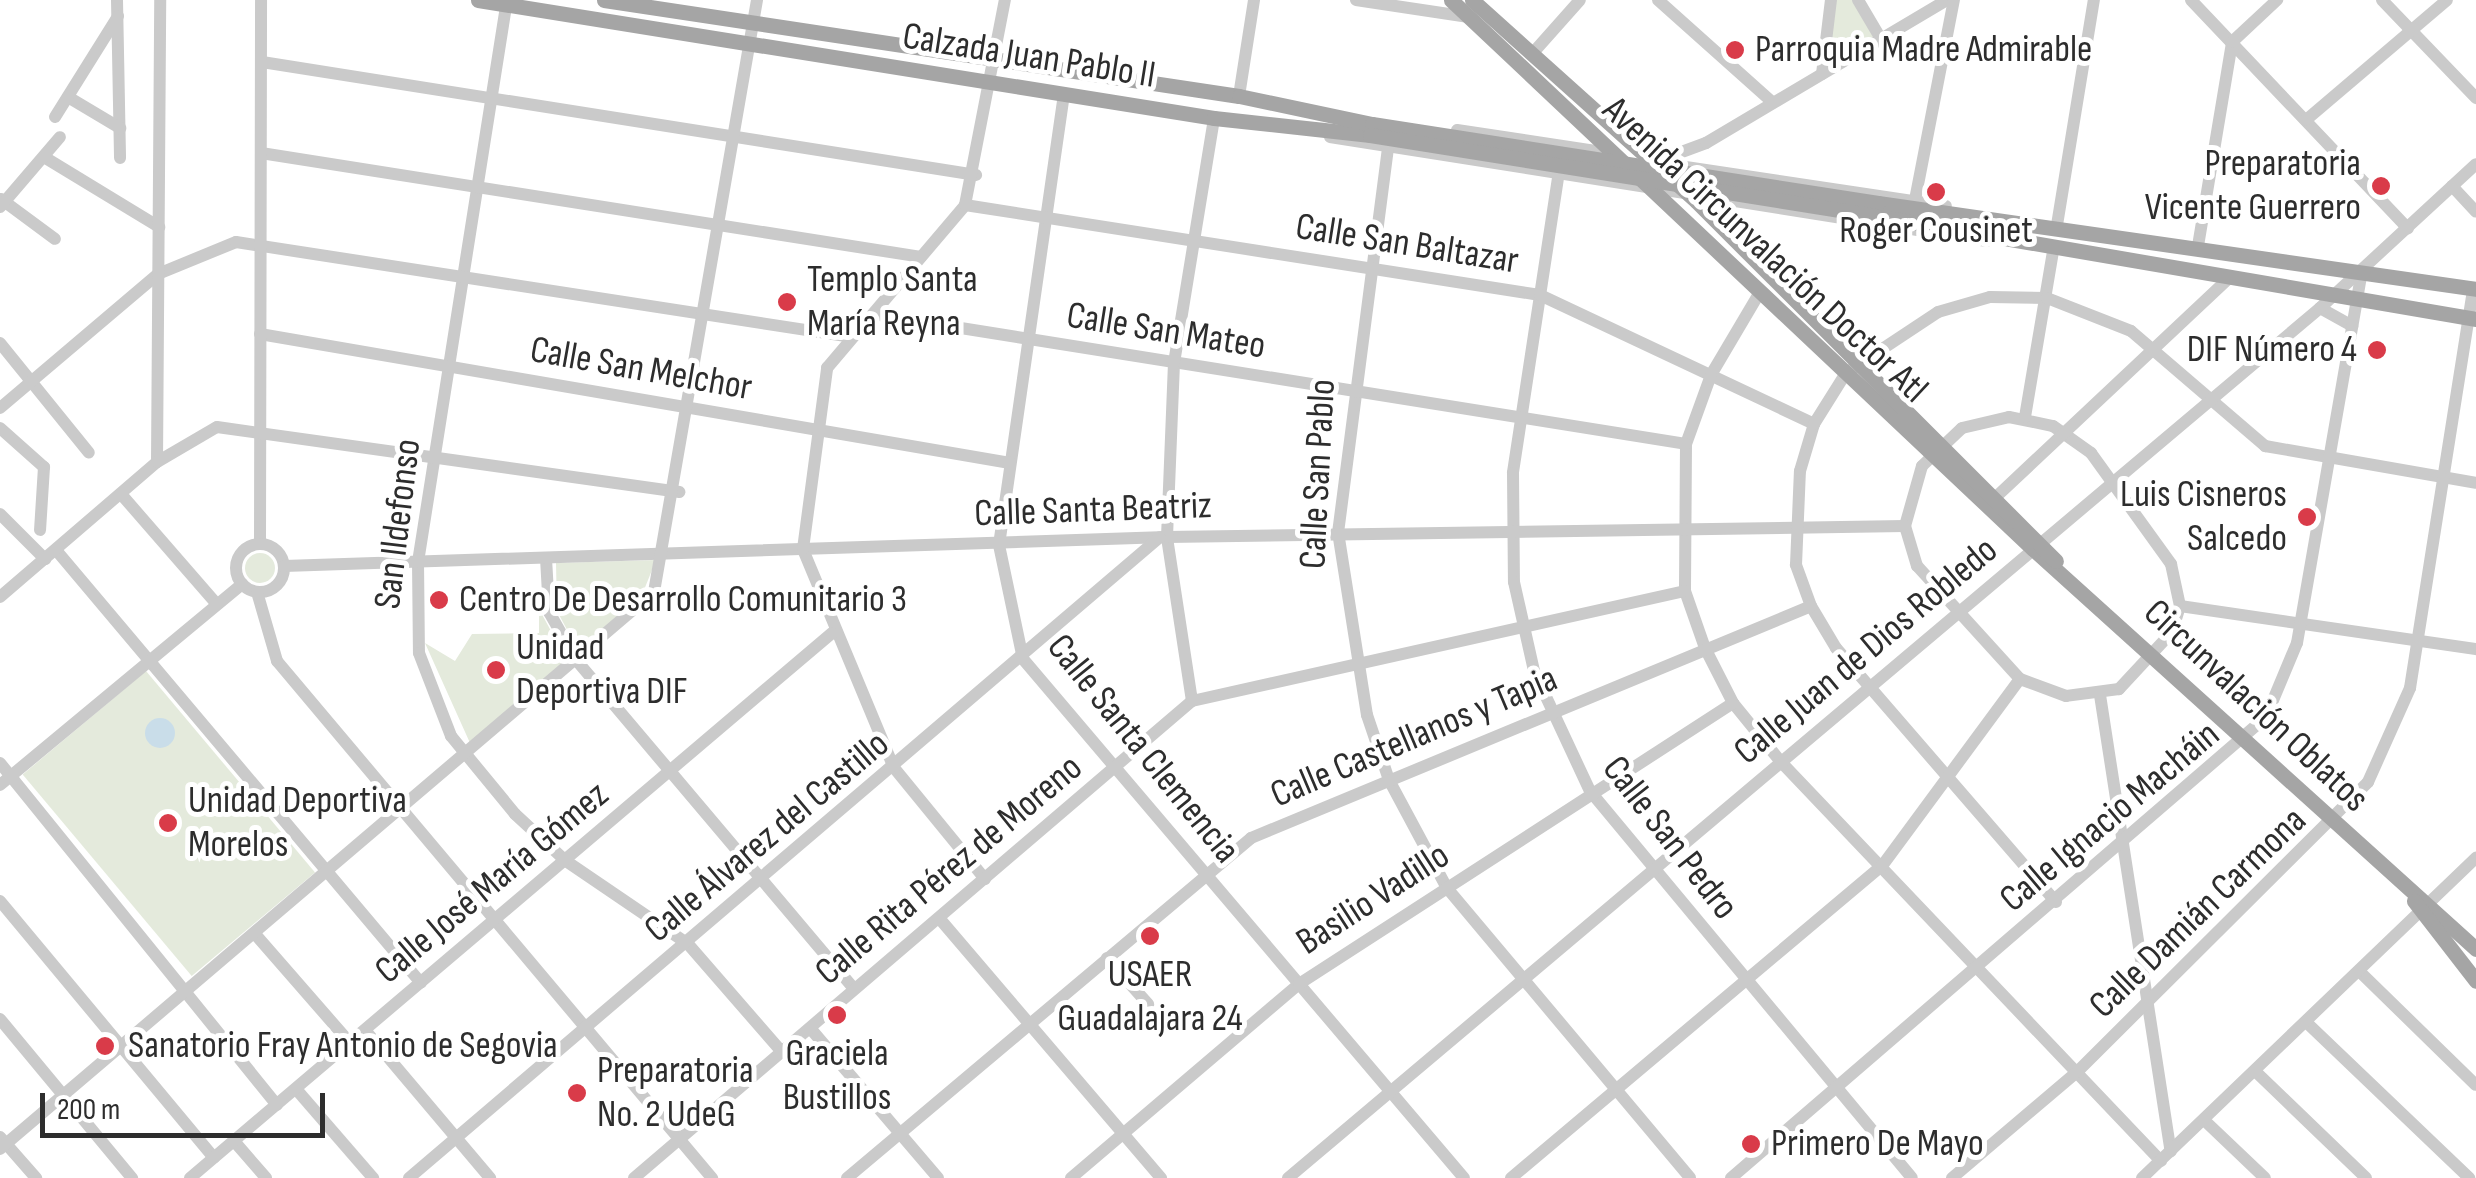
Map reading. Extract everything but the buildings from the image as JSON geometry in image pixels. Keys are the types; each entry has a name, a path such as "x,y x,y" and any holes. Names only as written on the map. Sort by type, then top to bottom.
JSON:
{"main road":[{"name":"Calzada Juan Pablo II","path":"478,0 1274,127 1371,130"},
{"name":"Calzada Juan Pablo II","path":"604,0 1239,96 1371,130 1877,209 2015,244 2227,280 2326,302 2357,301 2472,319"},
{"name":"Avenida Circunvalación Doctor Atl","path":"1451,0 1471,8 1532,54 1696,200 2038,545"},
{"name":"Avenida Circunvalación Doctor Atl","path":"1471,8 1654,194 1846,373 1998,496 2038,545"},
{"name":"Calzada Juan Pablo II","path":"1877,209 1987,215 2475,289"},
{"name":"Circunvalación Oblatos","path":"2038,545 2410,894 2476,981"},
{"name":"Circunvalación Oblatos","path":"2424,909 2476,949"}],"street":[{"path":"120,158 121,0"},
{"path":"157,462 160,0"},
{"path":"256,592 279,582 284,566 260,544 261,0"},
{"path":"36,1178 2,1143 466,758 654,592 668,553 756,0"},
{"path":"985,879 894,768 832,634 802,549 827,368 964,205 976,174 1005,0"},
{"path":"1239,96 1254,0"},
{"path":"1356,0 1471,8"},
{"path":"1532,54 1580,0"},
{"path":"1658,0 1773,103"},
{"path":"1822,74 1831,0"},
{"path":"1858,0 1881,39"},
{"path":"1653,162 1773,103 1950,0"},
{"path":"1915,200 1950,0"},
{"path":"2057,225 2094,0"},
{"path":"2191,0 2408,228"},
{"path":"2198,246 2232,42 2277,0"},
{"path":"2382,0 2476,98"},
{"path":"2306,120 2447,0"},
{"name":"San Ildefonso","path":"507,2 418,562 419,653 466,758 566,861 688,944 782,1052"},
{"path":"56,117 118,16"},
{"path":"262,62 976,174"},
{"name":"Calle Santa Clemencia","path":"1064,94 999,544 1022,659 1464,1178"},
{"path":"68,97 120,128"},
{"name":"Calzada Juan Pablo II","path":"1272,102 1915,200 1987,215"},
{"path":"1192,702 1163,537 1174,363 1214,118"},
{"name":"Calzada Juan Pablo II","path":"1274,127 1654,194 2015,244"},
{"path":"55,239 1,203 60,137"},
{"name":"Calle San Pablo","path":"1388,148 1351,391 1338,532 1354,667 1389,780 1446,888 1690,1178"},
{"path":"1589,150 1599,166 1590,183"},
{"path":"261,153 921,257"},
{"path":"44,157 158,227"},
{"name":"Calle Juan de Dios Robledo","path":"1288,1178 2326,302 2476,164"},
{"path":"1728,205 1722,187 1733,173"},
{"name":"Calle San Pedro","path":"1558,178 1520,417 1510,529 1522,628 1550,712 1590,792 1652,873 1912,1178"},
{"path":"2452,186 2476,212"},
{"name":"Calle San Baltazar","path":"964,205 1540,295 1814,424"},
{"path":"0,408 158,274 208,247 261,244 851,337"},
{"path":"2026,418 2053,250"},
{"name":"Calle Ignacio Macháin","path":"1731,1178 2246,740 2288,680 2302,622 2362,271"},
{"path":"1998,496 2227,280"},
{"name":"Calle Damián Carmona","path":"1952,1178 2077,1072 2333,824 2396,728 2420,640 2475,289"},
{"path":"1760,292 1711,374 1686,444 1679,526 1685,591 1705,648 1733,703 1781,762 1980,967 2158,1167"},
{"path":"2056,902 1870,686 1811,606 1793,526 1814,424 1846,373 1859,361 1965,302 2047,298 2107,316 2154,347 2264,446 2327,461 2476,484"},
{"path":"2326,302 2352,326"},
{"name":"Calle San Mateo","path":"874,314 1686,444"},
{"name":"Calle San Melchor","path":"260,334 692,403 817,436 1010,464"},
{"path":"0,343 89,453"},
{"path":"2026,418 2066,431 2115,478 2164,547 2180,606 2157,658 2100,695 2066,696 2020,678 1917,566 1905,526 1936,446 1978,421 2026,418"},
{"path":"0,596 157,462 217,427 258,426 678,492"},
{"path":"0,428 44,467 40,530"},
{"path":"122,494 215,602"},
{"path":"0,514 50,554 148,660 421,983"},
{"name":"Calle Santa Beatriz","path":"284,566 1338,532 1905,526"},
{"name":"Calle Álvarez del Castillo","path":"409,1178 1163,537"},
{"path":"242,584 238,558 260,544"},
{"path":"546,558 549,612 577,661 854,990"},
{"path":"5,781 215,602 242,584"},
{"path":"242,584 256,592 277,662 712,1178"},
{"name":"Calle Rita Pérez de Moreno","path":"634,1178 1192,702 1685,591"},
{"name":"Calle Castellanos y Tapia","path":"847,1178 1261,832 1811,606"},
{"path":"2180,606 2476,649"},
{"name":"Calle José María Gómez","path":"190,1178 832,634"},
{"path":"1510,1178 1882,866 2020,678"},
{"path":"2100,695 2149,1002 2158,1167"},
{"name":"Basilio Vadillo","path":"1070,1178 1299,984 1590,792 1733,703"},
{"path":"0,763 5,781 277,1105"},
{"path":"2158,1167 2476,858"},
{"path":"0,902 214,1158"},
{"path":"939,918 1161,1178"},
{"path":"255,934 350,1043"},
{"path":"1107,958 1148,1004"},
{"path":"2359,972 2476,1085"},
{"path":"0,1018 132,1178"},
{"path":"2306,1022 2469,1178"},
{"path":"810,1028 938,1178"},
{"path":"366,1030 490,1178"},
{"path":"2256,1070 2366,1178"},
{"path":"296,1089 374,1178"},
{"path":"2204,1120 2265,1178"},
{"path":"234,1141 266,1178"}],"shaded area":[{"path":"1835,0 1852,0 1874,38 1829,64"},
{"path":"260,553 271,557 275,568 271,579 260,583 249,579 245,568 249,557"},
{"path":"656,560 640,600 579,652 557,611 556,563"},
{"name":"Unidad Deportiva DIF","path":"539,609 568,662 470,743 425,643 455,661 472,634 539,633"},
{"name":"Unidad Deportiva Morelos","path":"146,671 315,872 192,976 23,774"}],"water":[{"path":"160,718 174,727 175,733 166,747 160,748 146,739 145,733 154,719"}],"place":[{"name":"Parroquia Madre Admirable","path":"1735,50"},
{"name":"Preparatoria Vicente Guerrero","path":"2381,186"},
{"name":"Roger Cousinet","path":"1936,192"},
{"name":"Templo Santa María Reyna","path":"787,302"},
{"name":"DIF Número 4","path":"2377,350"},
{"name":"Luis Cisneros Salcedo","path":"2307,517"},
{"name":"Centro De Desarrollo Comunitario 3","path":"439,600"},
{"name":"Unidad Deportiva DIF","path":"496,670"},
{"name":"Unidad Deportiva Morelos","path":"168,823"},
{"name":"USAER Guadalajara 24","path":"1150,936"},
{"name":"Graciela Bustillos","path":"837,1015"},
{"name":"Sanatorio Fray Antonio de Segovia","path":"105,1046"},
{"name":"Preparatoria No. 2 UdeG","path":"577,1093"},
{"name":"Primero De Mayo","path":"1751,1144"}]}
